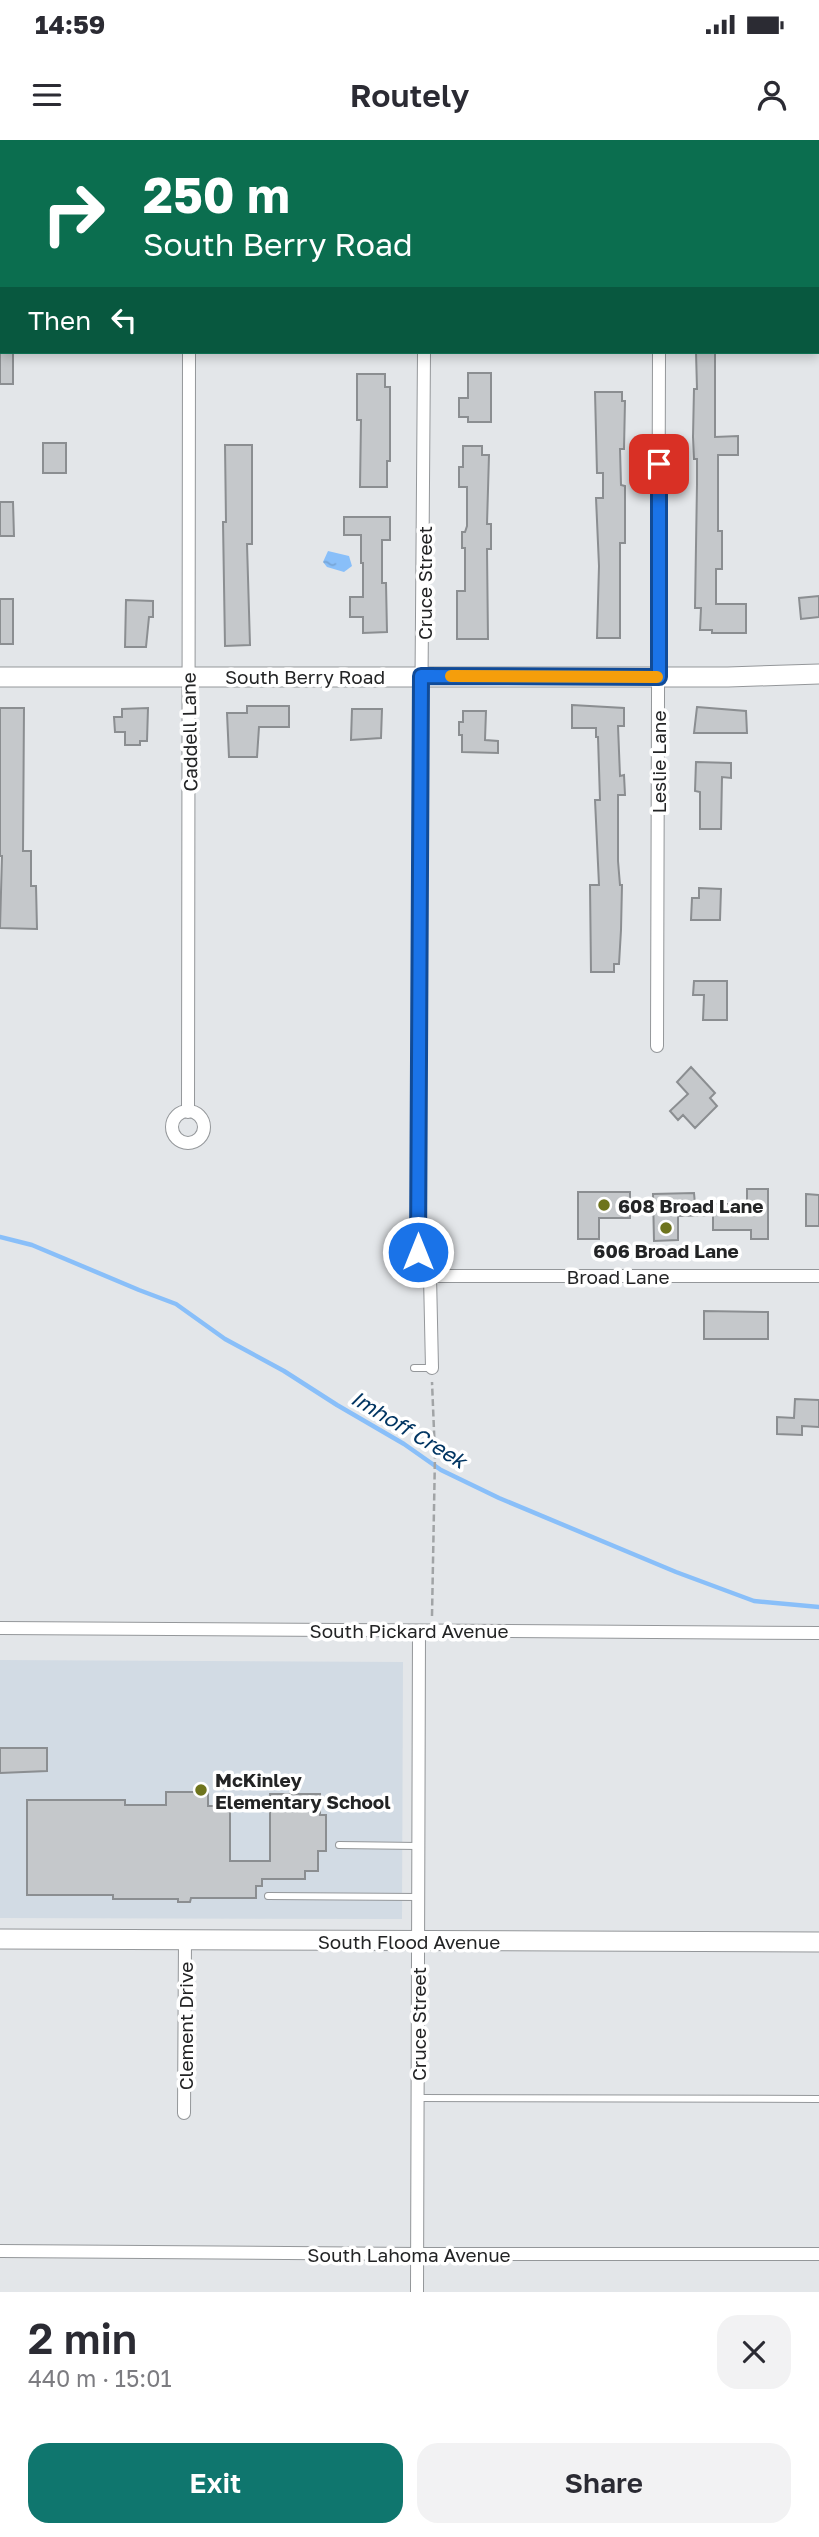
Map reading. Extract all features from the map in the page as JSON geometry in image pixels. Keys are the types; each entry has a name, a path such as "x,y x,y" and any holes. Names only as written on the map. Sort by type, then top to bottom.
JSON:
{"street":[{"name":"Caddell Lane","path":"188,1112 189,354"},
{"name":"Cruce Street","path":"424,354 424,650 421,676 424,1276 432,1368"},
{"name":"Leslie Lane","path":"657,1046 659,354"},
{"name":"South Berry Road","path":"0,677 659,677 819,674"},
{"name":"Broad Lane","path":"424,1276 819,1276"},
{"name":"South Pickard Avenue","path":"0,1628 819,1633"},
{"name":"Cruce Street","path":"417,2292 418,1846 425,1631"},
{"name":"South Flood Avenue","path":"0,1939 819,1942"},
{"name":"Clement Drive","path":"184,2113 186,1940"},
{"name":"South Lahoma Avenue","path":"0,2251 819,2254"}],"lane":[{"path":"414,1368 432,1368"},
{"path":"339,1845 418,1846"},
{"path":"268,1896 418,1897"},
{"path":"418,2098 819,2099"}],"path":[{"path":"425,1631 435,1455 432,1368"}],"shaded area":[{"name":"McKinley Elementary School","path":"0,1660 403,1662 402,1919 0,1918"}],"water":[{"path":"328,551 349,556 352,566 344,572 327,567 323,562"}],"building":[{"path":"0,354 13,354 13,384 0,384"},
{"path":"696,354 715,354 715,437 738,436 738,455 718,455 718,531 722,531 722,569 716,569 716,604 746,604 746,633 712,633 712,630 700,630 701,608 695,608 697,459 694,459 693,437 694,389 697,389"},
{"path":"468,373 491,373 491,422 468,422 468,417 459,417 459,398 468,398"},
{"path":"357,374 385,374 385,387 390,387 390,461 387,461 387,487 360,487 361,420 357,420"},
{"path":"595,392 622,392 622,401 625,401 624,449 620,449 621,485 625,486 625,543 620,543 620,638 597,638 599,566 596,498 603,498 603,473 597,473"},
{"path":"43,443 66,443 66,473 43,473"},
{"path":"225,445 252,445 252,544 247,544 250,645 225,646"},
{"path":"463,446 482,446 482,455 489,455 487,524 491,524 491,549 487,549 488,639 457,639 457,591 465,591 465,548 462,548 462,532 465,532 467,526 467,487 459,487"},
{"path":"0,502 13,502 14,536 0,536"},
{"path":"344,517 390,517 390,540 382,540 382,583 386,583 387,632 363,633 363,617 350,617 350,597 363,597 363,563 361,535 344,535"},
{"path":"819,596 819,617 801,619 799,598"},
{"path":"0,599 13,599 13,644 0,644"},
{"path":"126,600 153,601 153,617 149,617 146,647 125,647"},
{"path":"572,705 624,708 624,726 618,726 620,776 624,775 625,795 618,795 621,930 619,964 614,964 614,972 591,972 590,885 599,885 595,800 600,800 598,737 596,728 572,728"},
{"path":"247,706 289,706 289,727 259,727 257,757 229,757 227,713 247,713"},
{"path":"697,707 746,711 747,733 694,733"},
{"path":"0,708 24,708 23,851 31,851 31,886 36,886 37,929 0,928"},
{"path":"148,708 147,741 140,741 140,745 125,745 125,732 115,732 114,717 122,717 122,709"},
{"path":"352,709 382,709 381,738 351,740"},
{"path":"463,711 486,711 485,740 498,741 498,753 462,752 459,722 463,722"},
{"path":"696,762 731,763 731,778 722,777 721,829 700,829 700,792 695,791"},
{"path":"699,888 721,889 720,920 691,920 692,898 699,898"},
{"path":"694,981 727,981 727,1020 703,1020 704,995 693,995"},
{"path":"691,1067 715,1093 710,1098 717,1106 695,1128 683,1115 678,1120 670,1111 688,1094 677,1082"},
{"path":"747,1189 768,1189 768,1239 751,1239 751,1230 713,1230 713,1215 678,1216 678,1240 654,1241 653,1194 694,1193 695,1204 747,1204"},
{"name":"608 Broad Lane","path":"578,1192 630,1192 630,1218 599,1218 599,1239 578,1239"},
{"path":"806,1194 819,1195 819,1226 806,1226"},
{"path":"704,1311 768,1312 768,1339 704,1339"},
{"path":"795,1399 819,1400 819,1427 802,1426 802,1435 777,1434 777,1417 794,1418"},
{"path":"0,1748 47,1748 47,1771 0,1773"},
{"path":"166,1792 208,1792 208,1806 230,1806 230,1861 270,1861 270,1794 320,1794 320,1815 326,1815 326,1851 318,1851 318,1871 305,1871 305,1879 262,1879 262,1886 256,1886 256,1898 191,1898 190,1902 178,1902 178,1899 113,1899 113,1895 27,1895 27,1800 125,1800 125,1805 166,1805"}],"waterway":[{"name":"Imhoff Creek","path":"0,1237 32,1245 176,1304 225,1339 284,1371 404,1444 441,1470 499,1498 676,1572 754,1601 819,1607"}],"slow traffic":[{"path":"451,676 657,677"}],"place":[{"name":"608 Broad Lane","path":"604,1205"},
{"name":"606 Broad Lane","path":"666,1228"},
{"name":"McKinley Elementary School","path":"201,1790"}],"route":[{"path":"418,1252 421,676 659,677 659,464"}]}
